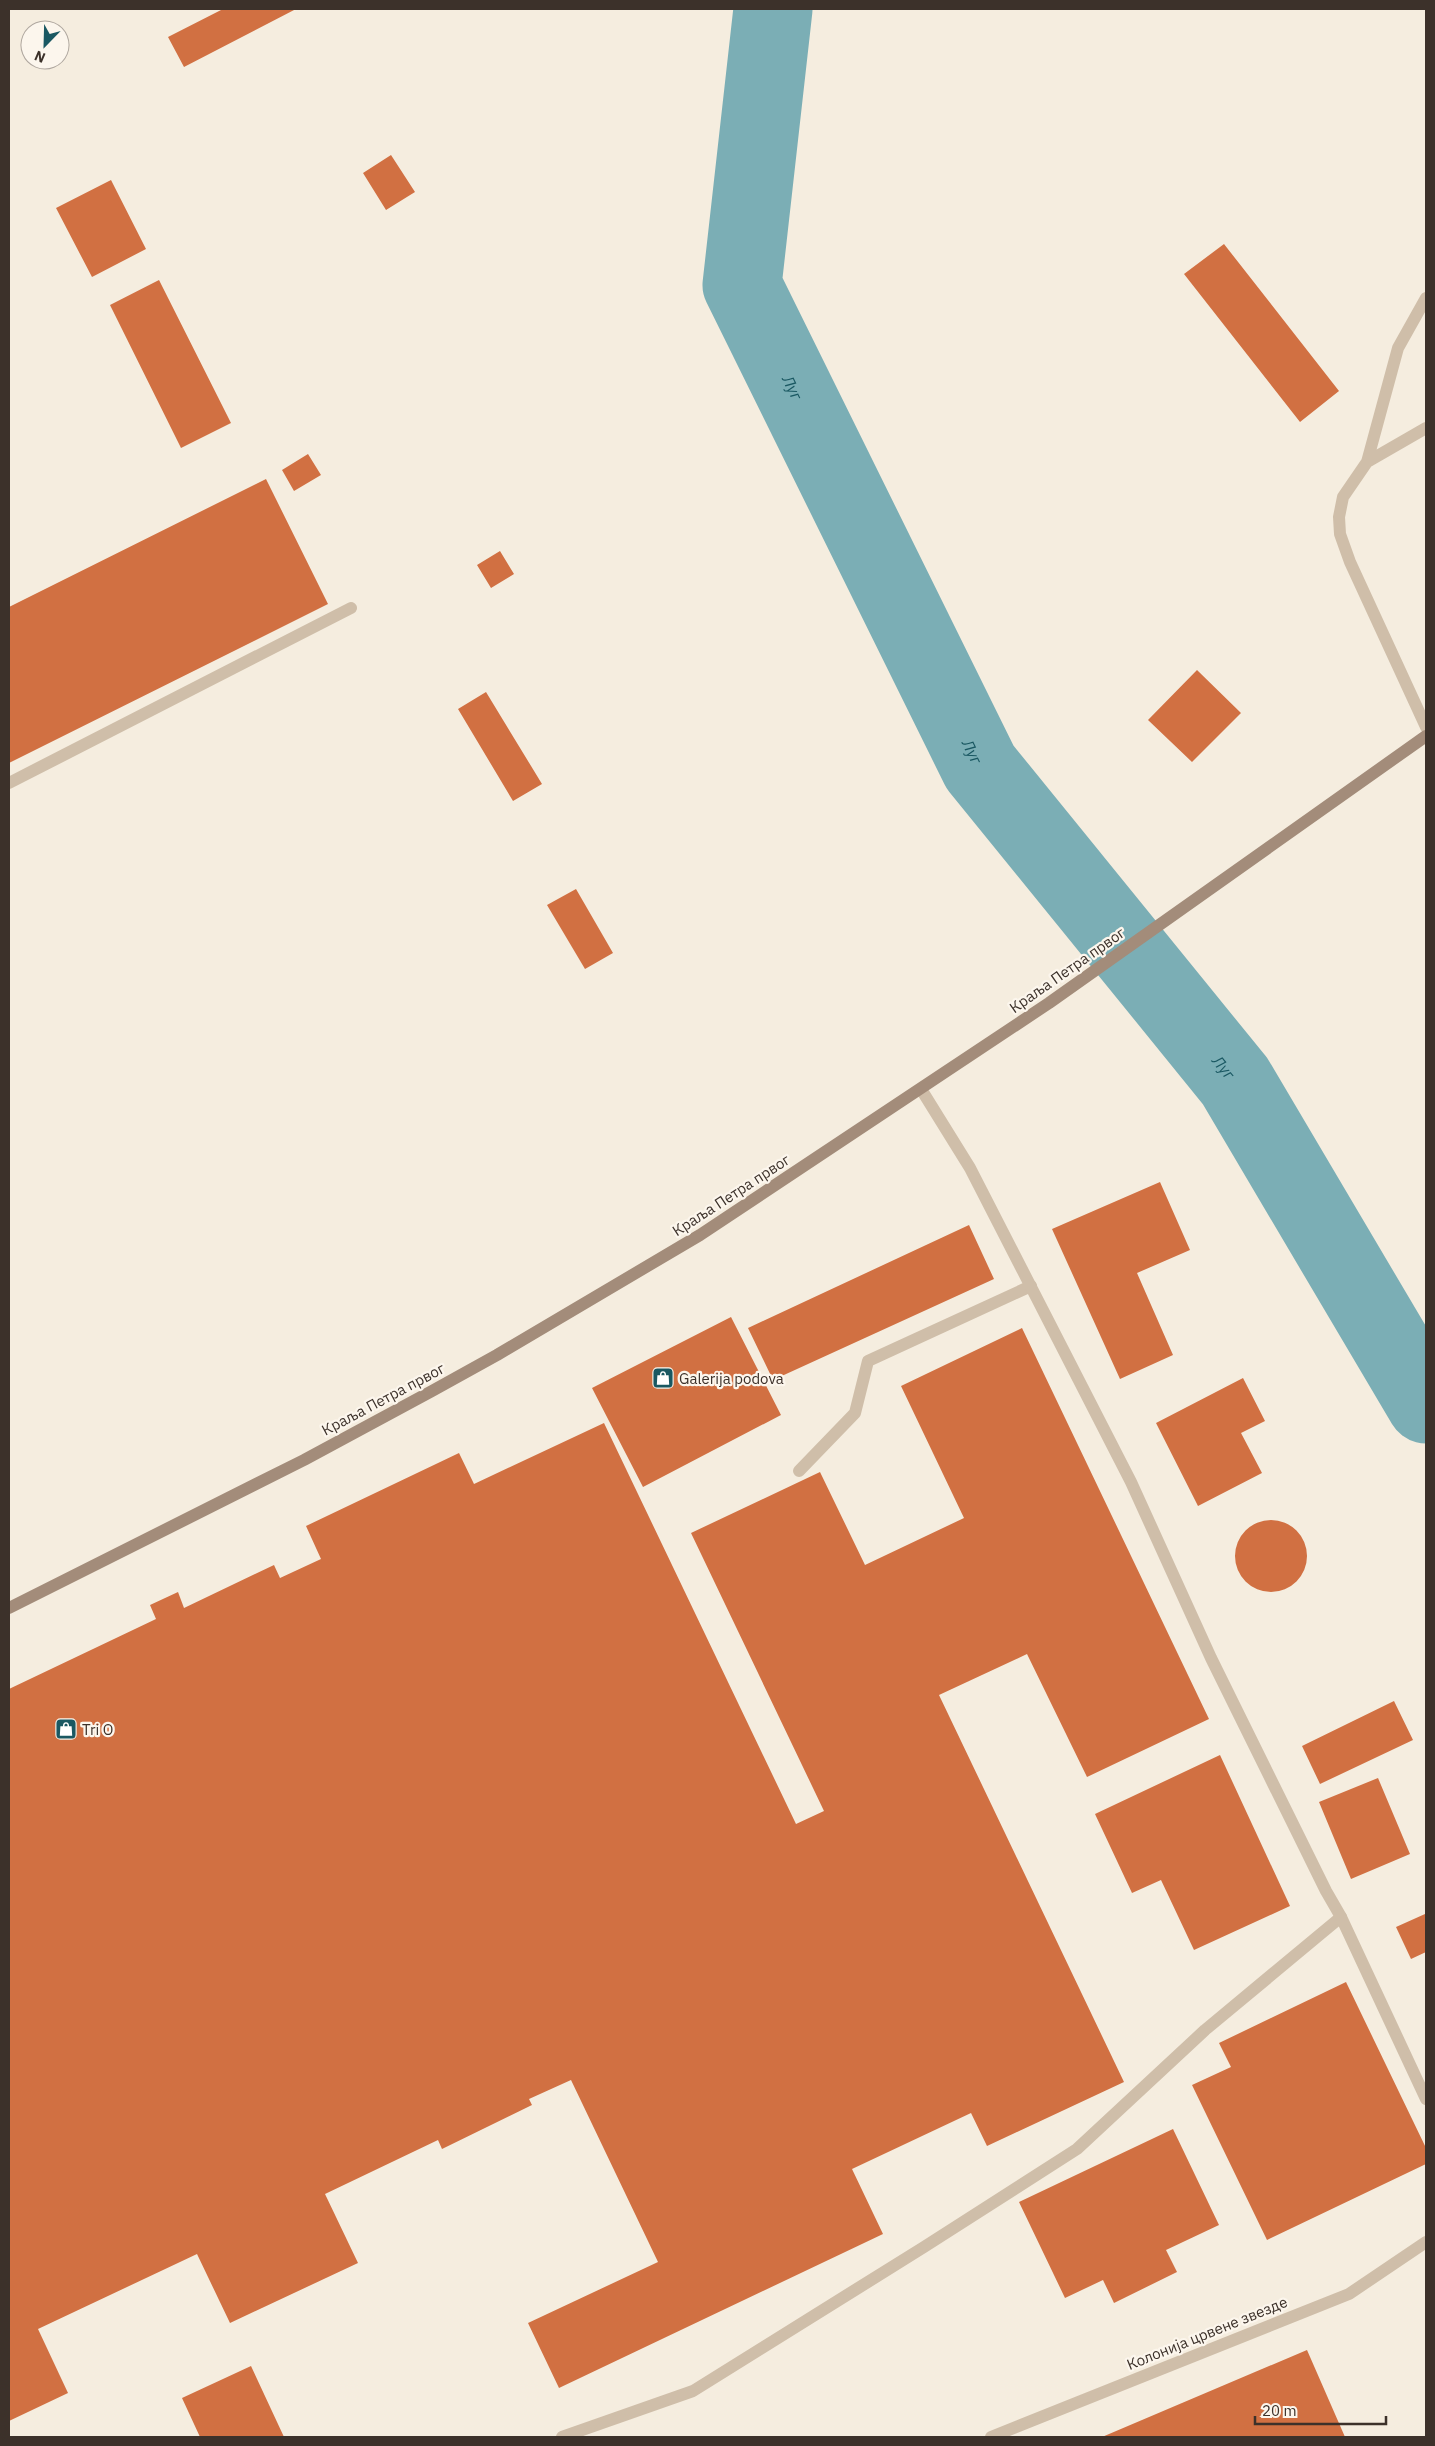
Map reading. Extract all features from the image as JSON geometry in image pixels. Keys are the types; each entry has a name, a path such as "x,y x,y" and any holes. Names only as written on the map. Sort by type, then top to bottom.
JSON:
{"main road":[{"name":"Краља Петра првог","path":"9,1608 304,1460 498,1355 700,1235 1049,1003 1426,736"}],"street":[{"path":"1426,298 1398,348 1367,462 1343,497 1338,517 1340,534 1350,562 1426,727"},
{"path":"1367,462 1426,428"},
{"path":"9,783 351,608"},
{"path":"921,1089 970,1168 1131,1482 1211,1658 1326,1891 1341,1917 1426,2099"},
{"path":"799,1471 854,1413 868,1361 1030,1286"},
{"path":"562,2437 693,2391 924,2247 1076,2148 1205,2030 1341,1917"},
{"name":"Колонија црвене звезде","path":"991,2437 1349,2294 1426,2242"}],"building":[{"path":"223,9 296,9 184,67 168,37"},
{"path":"391,155 415,192 386,210 363,173"},
{"path":"111,180 146,249 92,277 56,208"},
{"path":"1224,244 1339,391 1300,422 1184,274"},
{"path":"159,280 231,423 181,448 110,305"},
{"path":"308,454 321,475 294,491 282,470"},
{"path":"266,479 328,604 9,763 9,607"},
{"path":"500,551 514,574 491,588 477,565"},
{"path":"1197,670 1241,713 1192,762 1148,720"},
{"path":"486,692 542,784 513,801 458,709"},
{"path":"576,889 613,953 585,969 547,905"},
{"path":"1160,1182 1190,1250 1137,1273 1173,1355 1120,1379 1052,1229"},
{"path":"969,1225 994,1279 773,1380 748,1328"},
{"path":"731,1317 781,1415 643,1487 592,1388"},
{"path":"1022,1328 1209,1719 1087,1777 1027,1654 939,1695 1124,2082 987,2146 971,2113 852,2169 883,2234 559,2388 528,2323 658,2262 571,2080 529,2099 532,2105 442,2149 438,2140 325,2194 358,2263 230,2323 197,2254 38,2329 68,2393 9,2421 9,1689 156,1619 150,1605 178,1592 184,1608 274,1565 280,1578 321,1559 306,1526 459,1453 474,1484 604,1423 796,1824 824,1811 691,1533 820,1472 865,1565 964,1518 901,1386"},
{"path":"1243,1378 1265,1421 1241,1433 1262,1473 1198,1506 1156,1423"},
{"path":"1271,1520 1285,1523 1297,1530 1304,1542 1307,1556 1304,1570 1297,1582 1285,1589 1271,1592 1257,1589 1245,1582 1238,1570 1235,1556 1238,1542 1245,1530 1257,1523"},
{"path":"1394,1701 1413,1740 1320,1784 1302,1746"},
{"path":"1220,1755 1290,1906 1194,1950 1161,1880 1132,1893 1095,1814"},
{"path":"1378,1778 1410,1854 1351,1879 1319,1802"},
{"path":"1425,1914 1426,1952 1411,1959 1396,1927"},
{"path":"1346,1982 1426,2148 1426,2164 1267,2240 1192,2085 1231,2067 1219,2043"},
{"path":"1173,2129 1219,2225 1166,2250 1177,2272 1114,2303 1103,2280 1065,2298 1019,2202"},
{"path":"1307,2350 1345,2437 1102,2437"},
{"path":"251,2366 284,2437 200,2437 182,2398"}],"waterway":[{"name":"Луг","path":"773,9 742,285 980,767 1235,1081 1426,1404"}],"place":[{"name":"Galerija podova","path":"663,1378"},
{"name":"Tri O","path":"66,1729"}]}
